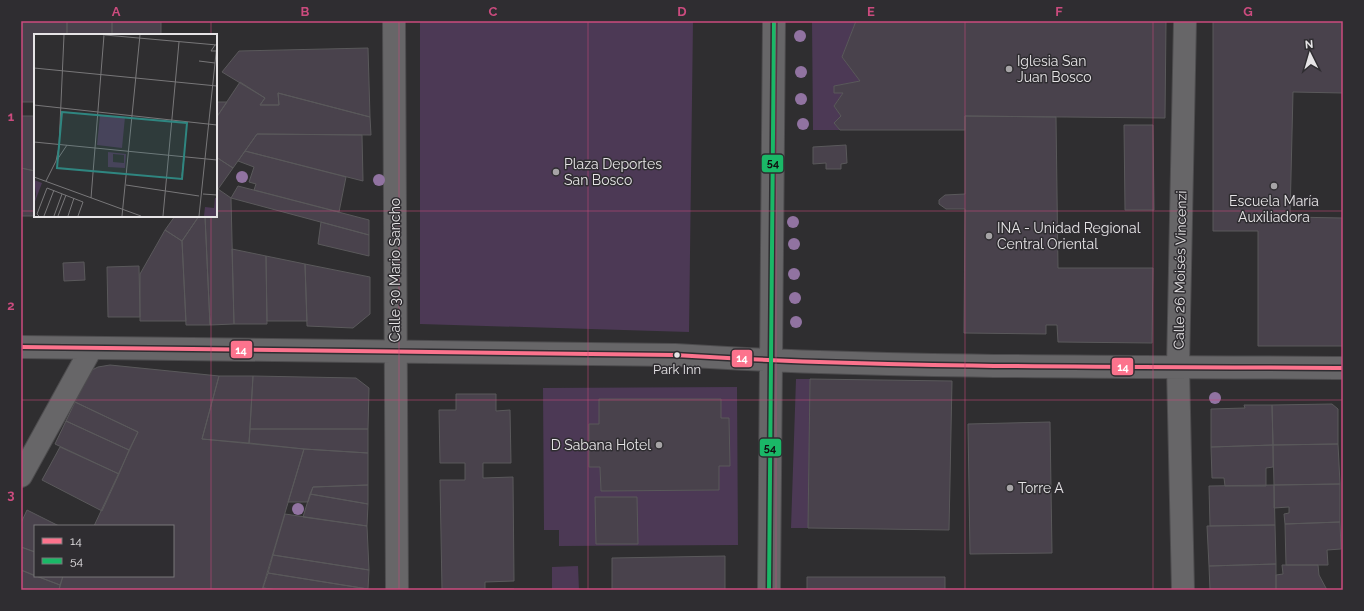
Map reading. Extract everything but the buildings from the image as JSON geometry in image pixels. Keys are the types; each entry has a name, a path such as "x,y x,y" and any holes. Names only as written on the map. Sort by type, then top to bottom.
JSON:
{"street":[{"name":"Calle 30 Mario Sancho","path":"394,21 397,590"},
{"path":"769,590 774,21"},
{"name":"Calle 26 Moisés Vincenzi","path":"1183,590 1178,366 1185,21"},
{"path":"21,347 395,353 675,355 772,361 1343,368"},
{"path":"21,476 91,349"}],"shaded area":[{"name":"Plaza Deportes San Bosco","path":"420,21 693,21 689,332 420,324"},
{"path":"812,21 856,21 842,57 860,81 834,86 834,93 843,93 834,106 841,116 834,123 840,130 813,130"},
{"path":"796,379 810,379 808,528 791,528"},
{"path":"737,387 738,545 559,546 559,530 544,530 543,388","holes":["599,399 721,399 721,418 729,418 730,466 719,466 719,490 601,491 600,467 589,467 589,424 599,424"]},
{"path":"578,566 579,590 552,590 552,567"}],"transit line":[{"name":"54","path":"769,590 774,21"},
{"name":"14","path":"21,347 675,355 842,363 925,365 1343,368"}],"place":[{"name":"Iglesia San Juan Bosco","path":"1009,69"},
{"name":"Plaza Deportes San Bosco","path":"556,172"},
{"name":"Escuela María Auxiliadora","path":"1274,186"},
{"name":"INA - Unidad Regional Central Oriental","path":"989,236"},
{"name":"Park Inn","path":"677,355"},
{"name":"D Sabana Hotel","path":"659,445"},
{"name":"Torre A","path":"1010,488"}]}
